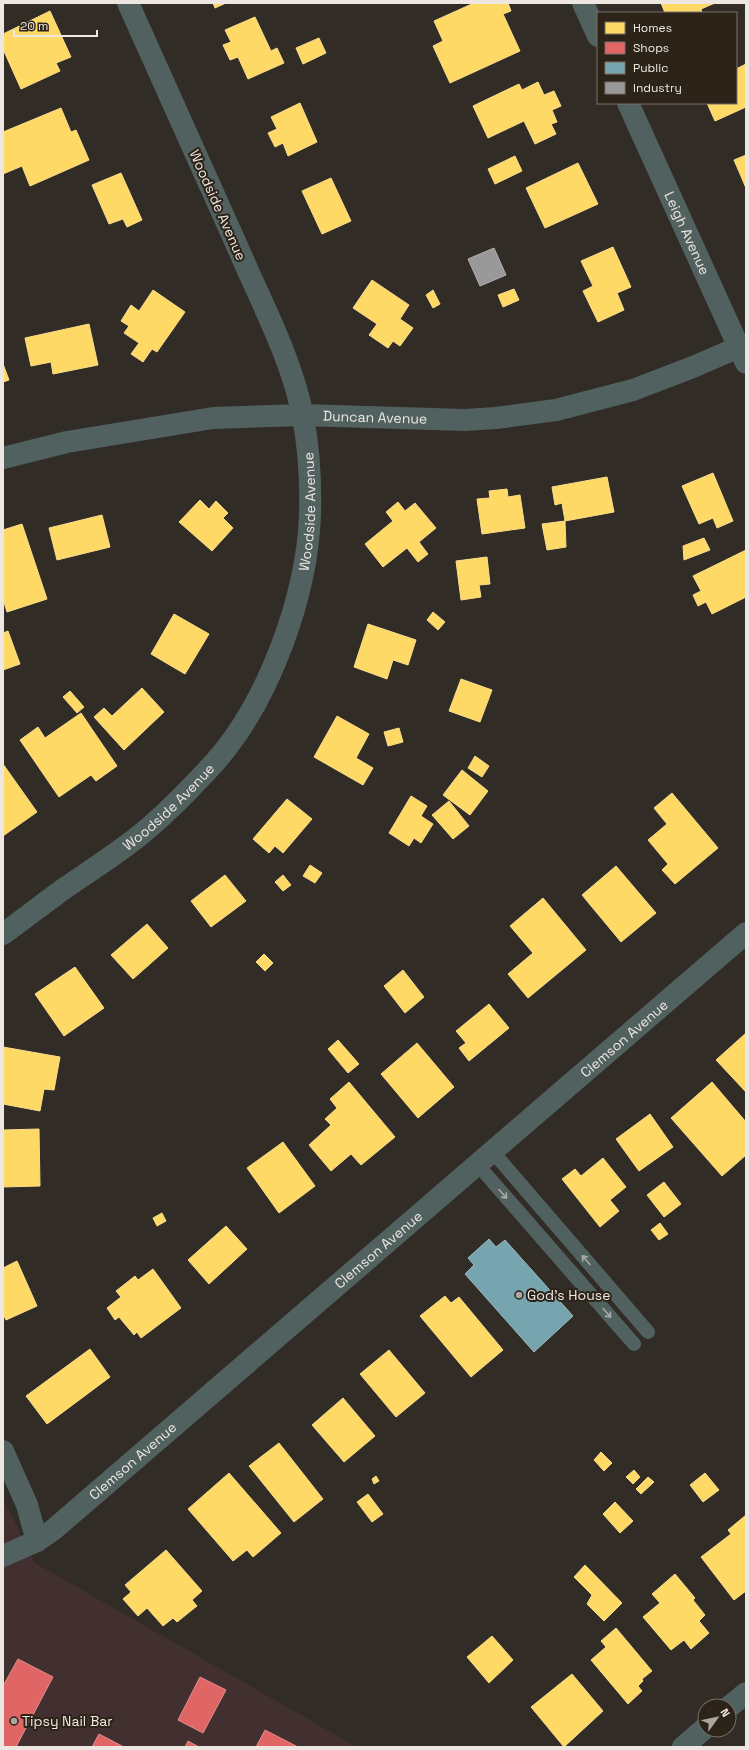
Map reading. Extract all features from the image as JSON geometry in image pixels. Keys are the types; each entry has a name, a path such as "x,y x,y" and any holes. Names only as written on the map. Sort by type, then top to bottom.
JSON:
{"street":[{"name":"Woodside Avenue","path":"3,934 129,843 157,820 217,760 249,714 275,665 285,639 302,570 310,516 310,467 302,415 295,385 277,339 128,3"},
{"path":"583,3 597,34"},
{"name":"Leigh Avenue","path":"628,104 742,355"},
{"name":"Duncan Avenue","path":"3,458 67,442 212,418 302,415 465,420 496,418 556,410 633,390 693,367 742,355"},
{"name":"Clemson Avenue","path":"3,1556 37,1540 53,1530 254,1354 485,1158 746,933"},
{"path":"3,1451 27,1504 37,1540"},
{"path":"737,1700 746,1693"},
{"path":"683,1747 697,1735"}],"lane":[{"path":"485,1158 648,1332"},
{"path":"485,1158 634,1344"}],"shaded area":[{"path":"3,1498 35,1563 357,1747 3,1747"}],"building: Homes":[{"path":"213,3 226,3 215,8"},
{"path":"474,3 508,3 511,11 503,14 520,51 450,83 433,46 443,41 434,21"},
{"path":"661,3 715,3 701,9 702,12 665,12"},
{"path":"50,11 71,57 56,63 60,71 21,89 3,49 3,34"},
{"path":"255,17 271,51 277,48 284,63 248,79 238,57 230,60 223,45 231,42 225,30"},
{"path":"319,38 326,53 303,64 296,48"},
{"path":"746,64 746,107 715,121 707,104 737,104 737,68"},
{"path":"538,82 544,95 554,91 561,106 552,110 557,122 551,124 556,134 535,144 524,121 488,138 473,106 519,84 522,90"},
{"path":"300,103 317,142 288,156 283,143 275,147 268,133 277,129 271,117"},
{"path":"61,108 71,132 76,130 89,160 30,186 22,166 3,174 3,132"},
{"path":"746,155 746,188 734,160"},
{"path":"515,156 522,171 495,184 488,169"},
{"path":"578,163 598,204 545,228 526,188"},
{"path":"121,173 142,220 127,227 123,219 109,224 92,185"},
{"path":"331,178 351,221 322,234 302,191"},
{"path":"613,247 631,287 617,293 624,310 598,322 583,291 593,286 581,261"},
{"path":"372,280 409,305 400,319 413,328 400,346 393,341 388,348 369,335 377,324 353,308"},
{"path":"514,289 519,300 503,307 498,295"},
{"path":"153,290 185,312 157,352 152,349 143,362 131,354 139,343 124,333 129,326 121,321 131,305 139,311"},
{"path":"433,290 440,304 433,308 426,295"},
{"path":"89,324 98,365 53,374 51,362 31,366 25,338"},
{"path":"3,364 9,380 3,382"},
{"path":"713,473 733,521 717,528 713,518 699,524 682,486"},
{"path":"607,477 614,512 565,521 562,503 555,505 552,487"},
{"path":"507,489 508,497 520,495 525,528 482,534 477,499 490,498 489,491"},
{"path":"200,500 209,509 216,501 228,513 223,518 233,528 212,551 179,522"},
{"path":"398,502 405,511 415,503 436,528 419,542 428,554 418,562 407,548 383,567 365,544 393,521 386,512"},
{"path":"102,515 110,547 57,560 49,528"},
{"path":"565,521 566,547 547,550 542,524"},
{"path":"22,524 47,599 7,612 3,599 3,530"},
{"path":"704,538 710,550 684,560 683,546"},
{"path":"746,550 746,597 712,614 706,602 698,606 693,595 701,591 693,576"},
{"path":"487,557 490,584 479,585 481,597 461,600 456,561"},
{"path":"433,612 445,622 438,630 427,620"},
{"path":"174,614 209,634 185,674 151,654"},
{"path":"368,624 416,640 408,665 393,660 387,679 354,667"},
{"path":"8,631 20,664 3,670 3,633"},
{"path":"461,679 492,690 480,722 449,711"},
{"path":"142,688 164,712 124,750 94,717 104,708 112,716"},
{"path":"70,691 84,707 77,713 63,697"},
{"path":"81,713 117,766 96,781 91,775 59,797 20,740 38,727 45,738"},
{"path":"337,716 369,734 356,758 373,768 363,785 314,757"},
{"path":"399,728 403,742 388,746 384,732"},
{"path":"475,756 489,766 482,777 468,768"},
{"path":"3,764 37,812 3,836"},
{"path":"462,770 488,791 470,815 443,795"},
{"path":"672,793 718,848 675,884 662,870 668,864 648,840 667,824 654,808"},
{"path":"411,796 427,806 421,816 433,824 421,843 414,838 409,846 389,833"},
{"path":"287,799 312,819 283,853 275,846 269,853 253,839"},
{"path":"449,801 469,826 453,839 432,815"},
{"path":"310,865 322,873 315,883 303,876"},
{"path":"616,866 656,913 621,942 582,895"},
{"path":"225,875 246,901 211,927 191,901"},
{"path":"283,875 291,885 283,891 275,882"},
{"path":"543,898 586,950 528,998 508,974 533,953 510,926"},
{"path":"147,924 168,948 133,979 111,955"},
{"path":"264,954 273,963 265,971 256,962"},
{"path":"75,967 104,1008 64,1036 35,994"},
{"path":"403,970 424,997 405,1013 384,986"},
{"path":"489,1004 509,1028 469,1061 459,1048 466,1043 456,1031"},
{"path":"746,1033 746,1090 745,1091 716,1060"},
{"path":"338,1040 359,1064 348,1073 328,1049"},
{"path":"417,1043 454,1087 418,1118 381,1074"},
{"path":"3,1047 60,1057 54,1090 44,1089 40,1111 3,1104"},
{"path":"349,1082 395,1137 361,1165 351,1154 331,1171 309,1145 331,1125 325,1119 337,1108 330,1099"},
{"path":"712,1082 746,1122 746,1155 722,1176 671,1118"},
{"path":"650,1114 673,1147 639,1171 616,1139"},
{"path":"39,1129 40,1186 3,1187 3,1130"},
{"path":"283,1142 315,1186 279,1213 247,1168"},
{"path":"603,1158 626,1187 610,1200 619,1211 600,1227 562,1179 575,1169 581,1176"},
{"path":"664,1182 681,1204 664,1217 647,1195"},
{"path":"162,1213 166,1221 157,1226 153,1218"},
{"path":"660,1223 668,1234 659,1240 651,1230"},
{"path":"226,1226 247,1249 209,1284 188,1260"},
{"path":"17,1261 37,1306 6,1320 3,1314 3,1268"},
{"path":"153,1269 181,1308 141,1338 137,1332 134,1335 119,1317 115,1320 107,1308 121,1297 116,1291 135,1276 138,1280"},
{"path":"445,1296 451,1303 459,1297 503,1350 471,1377 420,1316"},
{"path":"90,1349 110,1377 47,1424 26,1396"},
{"path":"389,1350 425,1393 396,1417 360,1374"},
{"path":"343,1398 375,1436 344,1462 312,1425"},
{"path":"279,1443 323,1499 294,1522 249,1466"},
{"path":"601,1452 612,1463 604,1471 594,1460"},
{"path":"634,1470 640,1477 633,1484 626,1477"},
{"path":"229,1473 281,1533 253,1557 247,1550 233,1561 188,1509"},
{"path":"705,1473 719,1490 703,1502 690,1485"},
{"path":"376,1476 379,1481 374,1484 372,1479"},
{"path":"648,1477 654,1482 641,1494 636,1489"},
{"path":"368,1494 383,1514 372,1522 357,1502"},
{"path":"615,1502 633,1521 620,1533 603,1514"},
{"path":"746,1515 746,1591 734,1600 701,1557 731,1534 728,1530"},
{"path":"166,1550 202,1591 192,1600 197,1606 177,1622 173,1618 163,1626 147,1608 138,1616 123,1599 131,1592 125,1585"},
{"path":"585,1565 622,1603 604,1621 587,1604 592,1595 574,1577"},
{"path":"675,1574 695,1598 693,1600 705,1615 699,1621 709,1633 691,1649 684,1640 671,1650 643,1617 660,1603 652,1594"},
{"path":"616,1628 652,1671 642,1679 643,1681 638,1686 642,1691 628,1704 591,1660 606,1647 601,1641"},
{"path":"492,1636 513,1660 489,1683 467,1657"},
{"path":"572,1674 603,1711 564,1747 531,1707"}],"building: Shops":[{"path":"18,1659 53,1677 16,1747 3,1747 3,1686"},
{"path":"200,1677 226,1690 203,1733 178,1720"},
{"path":"265,1730 298,1747 256,1747"},
{"path":"99,1734 124,1747 92,1747"},
{"path":"188,1741 199,1747 185,1747"}],"building: Public":[{"name":"God's House","path":"489,1239 496,1247 505,1240 573,1316 534,1352 465,1274 474,1265 468,1258"}],"building: Industry":[{"path":"494,248 506,275 480,286 468,259"}],"place":[{"name":"God's House","path":"519,1295"},
{"name":"Tipsy Nail Bar","path":"14,1721"}]}
